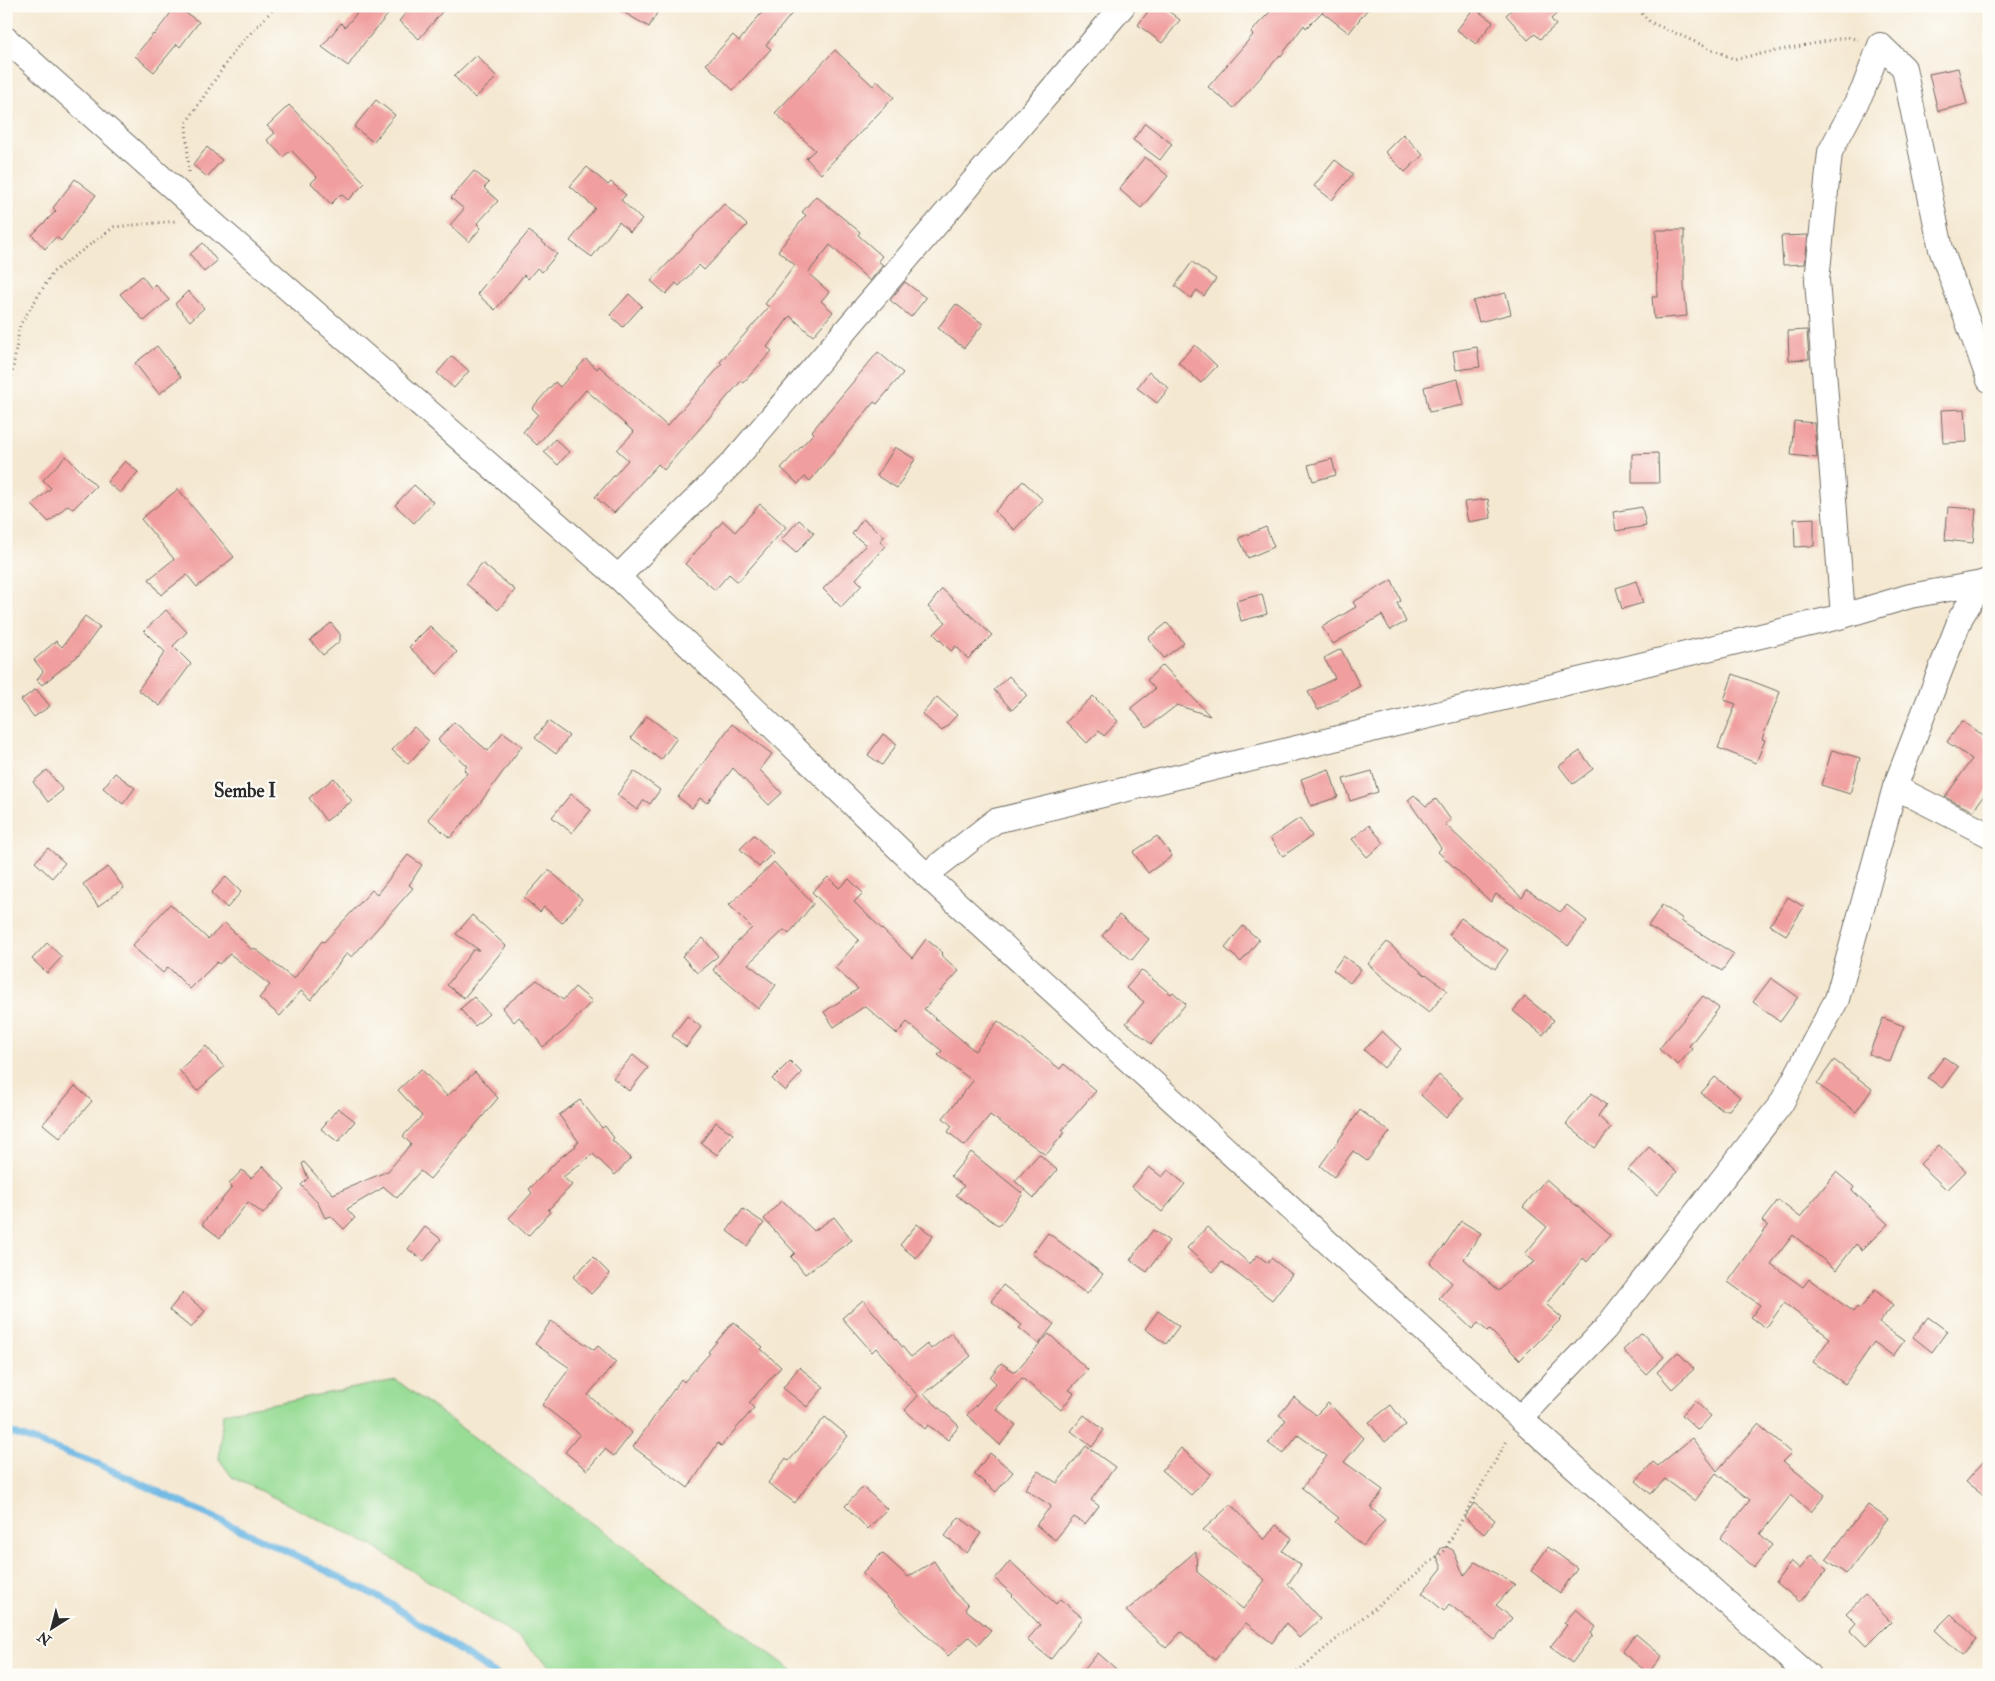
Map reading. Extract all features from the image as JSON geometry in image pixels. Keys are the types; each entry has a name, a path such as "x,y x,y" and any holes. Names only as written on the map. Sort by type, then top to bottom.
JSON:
{"street":[{"path":"618,577 733,462 1123,6"},
{"path":"6,39 207,218 618,577 926,875 1520,1418 1808,1675"},
{"path":"1844,616 1817,280 1830,152 1863,90 1880,44 1904,68 1941,250 1989,380"},
{"path":"926,875 996,821 1844,616 1910,596 1986,582"},
{"path":"1520,1418 1605,1329 1782,1104 1837,999 1895,787 1961,617 1986,582"},
{"path":"1895,787 1989,835"}],"path":[{"path":"190,179 186,122 235,50 276,6"},
{"path":"1635,6 1650,22 1734,59 1848,37 1880,44"},
{"path":"6,410 20,325 53,272 114,227 207,218"},
{"path":"1293,1675 1444,1551 1520,1418"}],"green space":[{"path":"396,1380 799,1675 560,1675 519,1638 371,1545 232,1477 219,1459 223,1413"}],"building":[{"path":"176,6 199,22 180,47 177,44 154,72 135,56"},
{"path":"363,6 395,6 348,66 322,47 341,23 345,27"},
{"path":"412,6 447,6 419,39 399,21"},
{"path":"613,6 661,6 649,27"},
{"path":"767,6 798,6 766,45 771,49 733,90 706,64 733,35 739,41"},
{"path":"1152,6 1162,6 1180,20 1162,43 1138,25"},
{"path":"1276,6 1370,6 1349,33 1322,12 1306,28 1304,25 1281,56 1234,108 1208,87 1253,35 1251,33 1259,23"},
{"path":"1516,6 1565,6 1551,19 1556,25 1540,39 1535,34 1528,40 1506,15"},
{"path":"1474,8 1493,22 1476,44 1457,30"},
{"path":"835,50 873,86 877,81 894,97 821,174 806,158 815,150 775,113"},
{"path":"476,55 497,77 475,98 454,76"},
{"path":"1958,68 1967,104 1938,111 1929,74"},
{"path":"376,100 395,115 373,142 354,127"},
{"path":"289,105 365,183 348,200 341,194 331,204 311,183 317,177 291,150 283,157 267,140 275,133 267,126"},
{"path":"1145,123 1172,144 1160,160 1133,140"},
{"path":"1403,134 1423,155 1405,172 1385,152"},
{"path":"207,147 222,160 207,177 193,165"},
{"path":"1145,157 1168,176 1141,208 1119,189"},
{"path":"1335,160 1353,174 1332,200 1314,186"},
{"path":"587,167 608,185 611,182 626,195 621,200 642,220 630,232 619,222 592,257 570,241 595,208 570,186"},
{"path":"474,171 489,183 484,188 498,201 477,224 481,228 469,242 450,225 464,209 451,198"},
{"path":"75,179 96,195 61,241 56,237 45,249 32,235 56,211 53,208"},
{"path":"816,196 860,232 858,235 882,256 878,261 883,265 870,281 830,245 808,273 829,292 821,301 833,312 813,336 790,316 767,347 772,351 743,383 741,381 664,470 658,464 614,513 595,497 628,460 617,450 634,432 586,390 537,445 523,432 538,414 532,408 555,382 560,387 586,359 597,369 599,366 667,426 769,307 765,304 795,265 778,251 806,215 802,212"},
{"path":"724,204 747,225 704,270 699,265 679,286 676,283 666,294 651,281"},
{"path":"1656,230 1684,230 1684,286 1687,316 1654,319 1652,297 1657,297"},
{"path":"529,231 557,254 542,272 537,268 528,279 524,275 495,310 477,294"},
{"path":"1808,235 1805,264 1783,265 1781,236"},
{"path":"203,243 217,261 204,272 190,254"},
{"path":"1192,262 1216,279 1204,296 1197,290 1191,298 1175,286"},
{"path":"142,276 151,288 155,284 169,300 144,321 120,294"},
{"path":"905,282 926,298 911,317 890,300"},
{"path":"188,291 204,308 190,321 175,304"},
{"path":"1506,293 1511,314 1479,322 1473,301"},
{"path":"629,294 642,306 623,327 610,315"},
{"path":"956,304 983,324 964,348 938,328"},
{"path":"1807,330 1809,359 1789,360 1788,331"},
{"path":"1195,345 1217,366 1201,383 1178,362"},
{"path":"157,346 181,377 159,394 135,363"},
{"path":"1477,347 1480,367 1456,370 1453,351"},
{"path":"878,352 903,373 877,404 874,402 810,481 805,477 798,484 781,468 814,433 812,431"},
{"path":"452,356 469,371 454,388 437,373"},
{"path":"1149,372 1169,388 1157,403 1137,388"},
{"path":"1458,379 1464,405 1429,412 1424,387"},
{"path":"1965,409 1967,442 1943,443 1941,410"},
{"path":"1794,421 1814,423 1817,458 1791,455"},
{"path":"555,439 569,452 558,465 544,452"},
{"path":"895,447 915,459 897,488 877,476"},
{"path":"1658,453 1659,483 1632,483 1632,454"},
{"path":"66,456 96,486 73,509 68,505 49,522 32,505 51,488 43,480"},
{"path":"1332,459 1336,475 1313,481 1308,465"},
{"path":"125,461 138,472 120,493 107,482"},
{"path":"1023,481 1043,500 1014,530 995,511"},
{"path":"414,485 433,502 414,523 395,505"},
{"path":"178,489 234,557 197,587 187,575 161,595 149,579 174,559 141,519"},
{"path":"1488,499 1491,518 1468,522 1464,502"},
{"path":"760,504 786,527 738,582 729,574 715,590 685,564 723,521 735,532"},
{"path":"1642,507 1646,526 1616,531 1613,512"},
{"path":"1948,507 1976,509 1973,543 1945,540"},
{"path":"1814,518 1814,546 1795,547 1794,519"},
{"path":"863,519 884,536 880,542 885,546 856,579 862,585 841,607 823,589 866,545 852,534"},
{"path":"799,520 814,533 796,553 781,540"},
{"path":"1266,527 1274,547 1248,558 1239,538"},
{"path":"482,563 515,590 498,610 466,584"},
{"path":"1392,580 1401,601 1397,603 1406,622 1390,630 1382,615 1333,644 1322,627 1356,607 1353,602"},
{"path":"1636,581 1643,603 1622,609 1616,588"},
{"path":"942,589 992,635 968,659 956,646 951,651 934,634 946,622 928,607"},
{"path":"1262,594 1267,614 1241,621 1236,601"},
{"path":"166,610 187,632 173,646 191,664 160,706 138,690 165,652 144,631"},
{"path":"85,616 100,627 79,655 42,685 37,680 43,671 34,660 56,641 62,647"},
{"path":"331,623 340,634 340,641 323,655 310,640"},
{"path":"1167,623 1184,643 1164,658 1148,638"},
{"path":"430,626 457,652 437,674 409,647"},
{"path":"1341,649 1360,686 1318,710 1308,692 1335,678 1324,658"},
{"path":"1163,665 1210,716 1177,705 1147,728 1131,708 1155,689 1147,680"},
{"path":"1733,674 1780,692 1762,739 1765,740 1756,763 1718,748 1736,704 1724,700"},
{"path":"1009,676 1027,695 1012,710 994,690"},
{"path":"36,689 50,706 34,717 21,700"},
{"path":"1093,696 1118,721 1104,736 1099,731 1087,743 1066,722"},
{"path":"937,697 957,715 942,731 922,714"},
{"path":"647,716 677,738 661,760 631,738"},
{"path":"548,721 569,736 556,754 535,738"},
{"path":"1962,721 1986,738 1989,734 1989,788 1973,811 1945,797 1972,759 1947,742"},
{"path":"454,722 488,751 503,732 522,746 480,803 450,838 428,819 467,773 464,770 467,766 438,740"},
{"path":"732,724 772,754 760,770 782,793 769,805 733,768 707,803 700,798 692,808 678,797"},
{"path":"414,727 429,741 408,764 392,750"},
{"path":"883,734 897,744 882,765 868,755"},
{"path":"1832,750 1860,758 1850,794 1821,785"},
{"path":"1580,751 1593,769 1573,784 1559,766"},
{"path":"1329,769 1338,797 1311,806 1301,779"},
{"path":"47,770 63,790 48,802 33,782"},
{"path":"634,771 660,790 650,804 644,800 637,810 617,795"},
{"path":"1372,771 1378,792 1350,801 1343,779"},
{"path":"115,773 135,788 123,804 103,788"},
{"path":"334,778 352,801 326,821 309,798"},
{"path":"571,794 591,810 572,833 552,817"},
{"path":"1414,795 1426,806 1436,799 1451,820 1445,824 1522,898 1527,890 1560,912 1567,905 1587,921 1568,946 1542,925 1496,894 1491,902 1438,852 1441,848 1408,800"},
{"path":"1300,818 1312,836 1283,856 1270,838"},
{"path":"1369,825 1384,843 1367,857 1352,839"},
{"path":"754,835 773,853 759,867 740,849"},
{"path":"1157,836 1172,856 1148,873 1133,852"},
{"path":"48,848 65,863 52,878 35,862"},
{"path":"408,855 422,865 409,885 413,888 352,957 347,953 311,1000 301,991 280,1016 259,998 270,985 230,954 219,964 217,962 190,989 168,967 163,973 132,946 170,904 208,939 225,923 252,950 254,948 294,979 322,941 324,942 372,890 377,894"},
{"path":"774,862 813,904 789,934 784,930 748,964 776,985 758,1009 713,970 731,948 752,928 729,905"},
{"path":"108,867 124,888 98,906 83,884"},
{"path":"549,870 582,899 562,923 544,907 540,912 524,898"},
{"path":"226,877 241,892 227,908 211,893"},
{"path":"828,877 839,888 849,879 863,893 854,902 912,958 926,939 943,953 941,955 959,971 924,1009 975,1051 998,1021 1060,1069 1064,1064 1096,1091 1062,1130 1065,1132 1046,1155 990,1115 965,1146 948,1132 952,1126 943,1118 973,1081 938,1055 942,1051 907,1022 897,1034 865,1006 834,1027 824,1012 858,989 835,968 859,940 812,892"},
{"path":"1788,897 1804,907 1786,935 1770,925"},
{"path":"1662,905 1683,919 1681,921 1734,954 1722,971 1648,926"},
{"path":"472,915 506,946 464,998 447,985 473,950 479,950 456,934"},
{"path":"1119,915 1149,939 1132,960 1102,936"},
{"path":"1461,918 1508,950 1495,969 1449,935"},
{"path":"1243,926 1259,940 1241,962 1225,948"},
{"path":"703,938 718,956 697,973 682,956"},
{"path":"1387,942 1425,975 1447,990 1429,1013 1388,982 1368,964"},
{"path":"47,943 62,957 47,973 32,959"},
{"path":"1343,956 1361,969 1350,983 1333,970"},
{"path":"1141,970 1171,994 1173,992 1186,1004 1151,1044 1126,1023 1144,1002 1126,988"},
{"path":"1771,978 1798,997 1780,1022 1753,1002"},
{"path":"537,980 563,1000 575,987 592,1001 566,1029 543,1047 519,1017 514,1022 502,1008"},
{"path":"1703,996 1719,1008 1689,1046 1692,1049 1678,1065 1659,1049"},
{"path":"474,997 489,1014 475,1026 460,1009"},
{"path":"1525,997 1554,1020 1543,1035 1513,1011"},
{"path":"687,1016 701,1027 686,1047 672,1036"},
{"path":"1883,1018 1904,1026 1890,1062 1869,1054"},
{"path":"1382,1031 1401,1049 1384,1068 1364,1050"},
{"path":"206,1046 224,1067 197,1091 179,1070"},
{"path":"633,1055 648,1068 629,1091 613,1078"},
{"path":"1944,1057 1958,1067 1942,1088 1928,1078"},
{"path":"1834,1060 1872,1089 1856,1112 1817,1084"},
{"path":"790,1061 802,1073 785,1091 772,1079"},
{"path":"421,1069 447,1096 475,1072 498,1098 430,1179 420,1171 397,1198 384,1187 347,1209 355,1218 344,1229 331,1216 325,1218 318,1203 301,1185 308,1178 302,1164 304,1162 333,1194 388,1171 411,1144 403,1136 422,1116 398,1090"},
{"path":"1439,1075 1464,1098 1446,1118 1421,1095"},
{"path":"1715,1077 1740,1097 1729,1110 1722,1110 1701,1093"},
{"path":"75,1086 92,1101 60,1138 43,1124"},
{"path":"1592,1093 1606,1105 1598,1116 1611,1128 1595,1148 1566,1124"},
{"path":"580,1100 602,1128 605,1126 614,1138 612,1140 631,1158 615,1175 593,1154 563,1177 572,1185 548,1210 550,1212 528,1236 509,1218 532,1193 529,1189 579,1142 559,1115"},
{"path":"338,1108 355,1121 338,1142 321,1129"},
{"path":"1360,1110 1390,1132 1367,1161 1353,1151 1334,1177 1320,1166"},
{"path":"716,1122 733,1134 717,1155 701,1143"},
{"path":"1939,1145 1966,1171 1947,1190 1920,1164"},
{"path":"1649,1147 1677,1172 1657,1195 1628,1170"},
{"path":"971,1152 1023,1194 999,1226 956,1195 964,1186 951,1176"},
{"path":"1039,1154 1057,1170 1034,1198 1015,1181"},
{"path":"263,1166 285,1189 263,1214 248,1202 220,1238 202,1224 232,1187 229,1184 242,1170 251,1178"},
{"path":"1149,1167 1162,1177 1168,1170 1185,1184 1162,1212 1132,1187"},
{"path":"1836,1172 1854,1187 1852,1190 1888,1224 1862,1250 1856,1244 1836,1270 1793,1235 1771,1264 1803,1287 1809,1279 1853,1312 1857,1307 1860,1309 1875,1290 1893,1305 1879,1323 1904,1341 1893,1356 1874,1342 1845,1384 1813,1362 1830,1338 1784,1303 1766,1328 1751,1317 1760,1305 1728,1282 1768,1226 1762,1221 1778,1200 1800,1217"},
{"path":"1546,1179 1610,1235 1587,1262 1583,1258 1546,1304 1562,1318 1520,1360 1489,1329 1487,1331 1478,1323 1472,1329 1439,1298 1452,1283 1430,1263 1461,1221 1481,1233 1464,1259 1499,1291 1514,1275 1535,1262 1525,1254 1547,1227 1523,1207"},
{"path":"782,1200 814,1231 834,1217 852,1240 805,1274 791,1257 795,1253 764,1219"},
{"path":"743,1209 764,1223 747,1246 727,1231"},
{"path":"917,1224 933,1236 916,1258 900,1245"},
{"path":"425,1227 441,1239 424,1261 408,1249"},
{"path":"1207,1227 1250,1264 1257,1255 1268,1263 1271,1258 1292,1274 1272,1300 1222,1262 1213,1272 1187,1248"},
{"path":"1153,1230 1169,1241 1147,1272 1130,1260"},
{"path":"1048,1233 1103,1274 1087,1294 1032,1254"},
{"path":"593,1257 610,1274 591,1294 573,1277"},
{"path":"1003,1285 1054,1324 1039,1344 1019,1328 1022,1325 991,1301"},
{"path":"183,1293 205,1311 191,1328 169,1310"},
{"path":"863,1300 911,1357 927,1344 931,1349 951,1333 971,1356 924,1394 959,1426 948,1440 928,1425 925,1429 905,1410 918,1396 876,1348 872,1352 842,1318"},
{"path":"1158,1311 1179,1326 1166,1344 1145,1329"},
{"path":"1928,1317 1947,1331 1932,1352 1913,1337"},
{"path":"551,1321 594,1350 598,1346 616,1362 588,1395 632,1433 614,1456 605,1449 587,1470 565,1452 580,1434 542,1405 570,1368 535,1344"},
{"path":"733,1322 763,1347 761,1349 781,1367 749,1403 754,1408 721,1446 718,1443 688,1488 633,1447 681,1379 684,1382 710,1353 708,1352"},
{"path":"1642,1333 1664,1357 1646,1374 1623,1350"},
{"path":"1049,1334 1088,1370 1069,1390 1074,1393 1061,1410 1022,1378 996,1409 1016,1425 1000,1445 967,1415 996,1383 990,1377 1001,1363 1015,1372"},
{"path":"1678,1352 1694,1369 1672,1389 1657,1372"},
{"path":"799,1367 824,1387 807,1407 783,1388"},
{"path":"1294,1397 1316,1415 1328,1403 1364,1438 1344,1462 1383,1490 1371,1508 1385,1520 1363,1546 1335,1522 1339,1518 1302,1488 1327,1456 1298,1435 1283,1454 1268,1443 1286,1420 1279,1415"},
{"path":"1695,1401 1711,1416 1698,1430 1682,1415"},
{"path":"1391,1405 1406,1425 1385,1442 1369,1422"},
{"path":"1084,1415 1104,1430 1092,1447 1071,1431"},
{"path":"825,1417 848,1436 818,1471 795,1503 768,1483 786,1458 789,1461"},
{"path":"1758,1424 1791,1453 1783,1461 1825,1495 1811,1512 1791,1495 1760,1534 1772,1545 1754,1567 1720,1538 1750,1500 1716,1473 1695,1501 1665,1479 1651,1494 1636,1481 1653,1462 1658,1466 1692,1438 1717,1471"},
{"path":"1086,1446 1115,1467 1091,1500 1099,1506 1085,1524 1074,1517 1055,1540 1036,1525 1051,1506 1025,1489 1038,1471 1057,1483"},
{"path":"1181,1448 1211,1474 1191,1495 1162,1470"},
{"path":"990,1453 1013,1472 996,1492 974,1474"},
{"path":"1989,1455 1989,1500 1966,1482"},
{"path":"863,1487 887,1509 868,1529 845,1506"},
{"path":"1474,1503 1495,1520 1484,1534 1464,1517"},
{"path":"1231,1504 1264,1540 1276,1525 1292,1538 1282,1551 1301,1565 1288,1584 1320,1619 1299,1638 1286,1623 1272,1643 1246,1623 1215,1660 1181,1632 1166,1648 1126,1611 1196,1551 1197,1572 1243,1609 1265,1580 1203,1530"},
{"path":"1868,1505 1888,1519 1846,1574 1826,1559"},
{"path":"959,1517 981,1533 967,1553 945,1536"},
{"path":"1447,1547 1453,1550 1464,1576 1475,1562 1515,1584 1496,1605 1512,1618 1495,1640 1449,1604 1444,1611 1422,1593 1442,1568 1437,1556 1441,1548"},
{"path":"1548,1547 1577,1568 1560,1593 1531,1571"},
{"path":"882,1553 908,1577 934,1561 954,1592 968,1605 965,1609 991,1630 978,1645 969,1637 948,1656 862,1573"},
{"path":"1811,1555 1827,1570 1800,1602 1776,1582 1791,1561 1800,1569"},
{"path":"1010,1561 1056,1604 1060,1599 1083,1618 1051,1659 1027,1640 1040,1625 1013,1595 995,1579"},
{"path":"1865,1595 1891,1621 1866,1646 1850,1630 1856,1623 1846,1613"},
{"path":"1576,1609 1596,1627 1591,1633 1593,1635 1572,1663 1550,1647 1567,1625 1564,1623"},
{"path":"1951,1614 1977,1639 1962,1655 1935,1630"},
{"path":"1636,1634 1662,1656 1648,1673 1622,1652"},
{"path":"1098,1653 1123,1675 1080,1675"}],"waterway":[{"path":"6,1431 98,1464 293,1554 384,1600 496,1675"}],"district":[{"name":"Sembe I","path":"245,790"}]}
